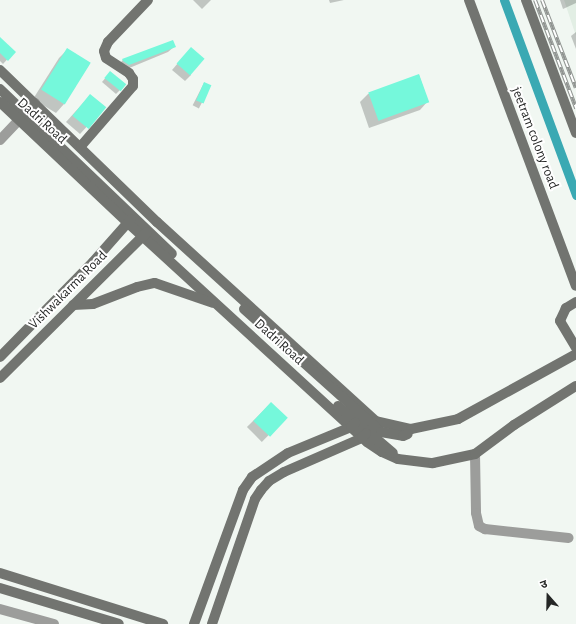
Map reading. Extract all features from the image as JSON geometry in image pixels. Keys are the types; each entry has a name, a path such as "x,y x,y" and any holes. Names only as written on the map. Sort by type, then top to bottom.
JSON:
{"street":[{"path":"81,146 133,86 133,79 129,73 106,58 104,51 108,42 148,0"},
{"name":"jeetram colony road","path":"469,0 576,286"},
{"path":"526,0 576,133"},
{"name":"Dadri Road","path":"0,70 81,146 157,222 376,421 398,428 423,428 439,425 476,412 576,354"},
{"path":"0,76 379,436 398,459"},
{"path":"0,88 204,284 335,404 379,436 403,436 423,428"},
{"name":"Dadri Road","path":"0,102 21,120 128,223 362,438 382,452 398,459 433,463 475,454 514,425 576,386"},
{"path":"0,140 21,120 35,103"},
{"name":"Vishwakarma Road","path":"0,357 128,223 142,206"},
{"name":"Vishwakarma Road","path":"0,378 157,222"},
{"path":"73,305 93,304 136,287 154,283 217,304"},
{"path":"576,302 566,308 560,321 576,348"},
{"path":"194,624 244,490 252,477 288,453 351,427 366,411"},
{"path":"212,624 255,498 261,490 269,481 284,472 362,438 376,421"},
{"path":"475,454 476,513 480,526 485,529 569,538"},
{"path":"0,573 163,624"},
{"path":"0,588 119,624"},
{"path":"0,609 23,620 54,624"}],"shaded area":[{"path":"564,0 576,0 576,36"}],"building":[{"path":"0,37 16,52 8,61 0,53"},
{"path":"173,40 176,47 129,65 122,59"},
{"path":"191,47 205,59 190,75 177,64"},
{"path":"67,48 91,63 65,104 41,90"},
{"path":"110,71 126,84 121,91 104,78"},
{"path":"419,74 429,102 379,121 368,92"},
{"path":"204,82 211,85 204,104 196,100"},
{"path":"90,94 106,107 89,129 72,116"},
{"path":"271,402 288,418 270,437 253,421"}],"waterway":[{"path":"504,0 576,195"}],"railway":[{"path":"535,0 576,108"},
{"path":"542,0 576,88"}]}
